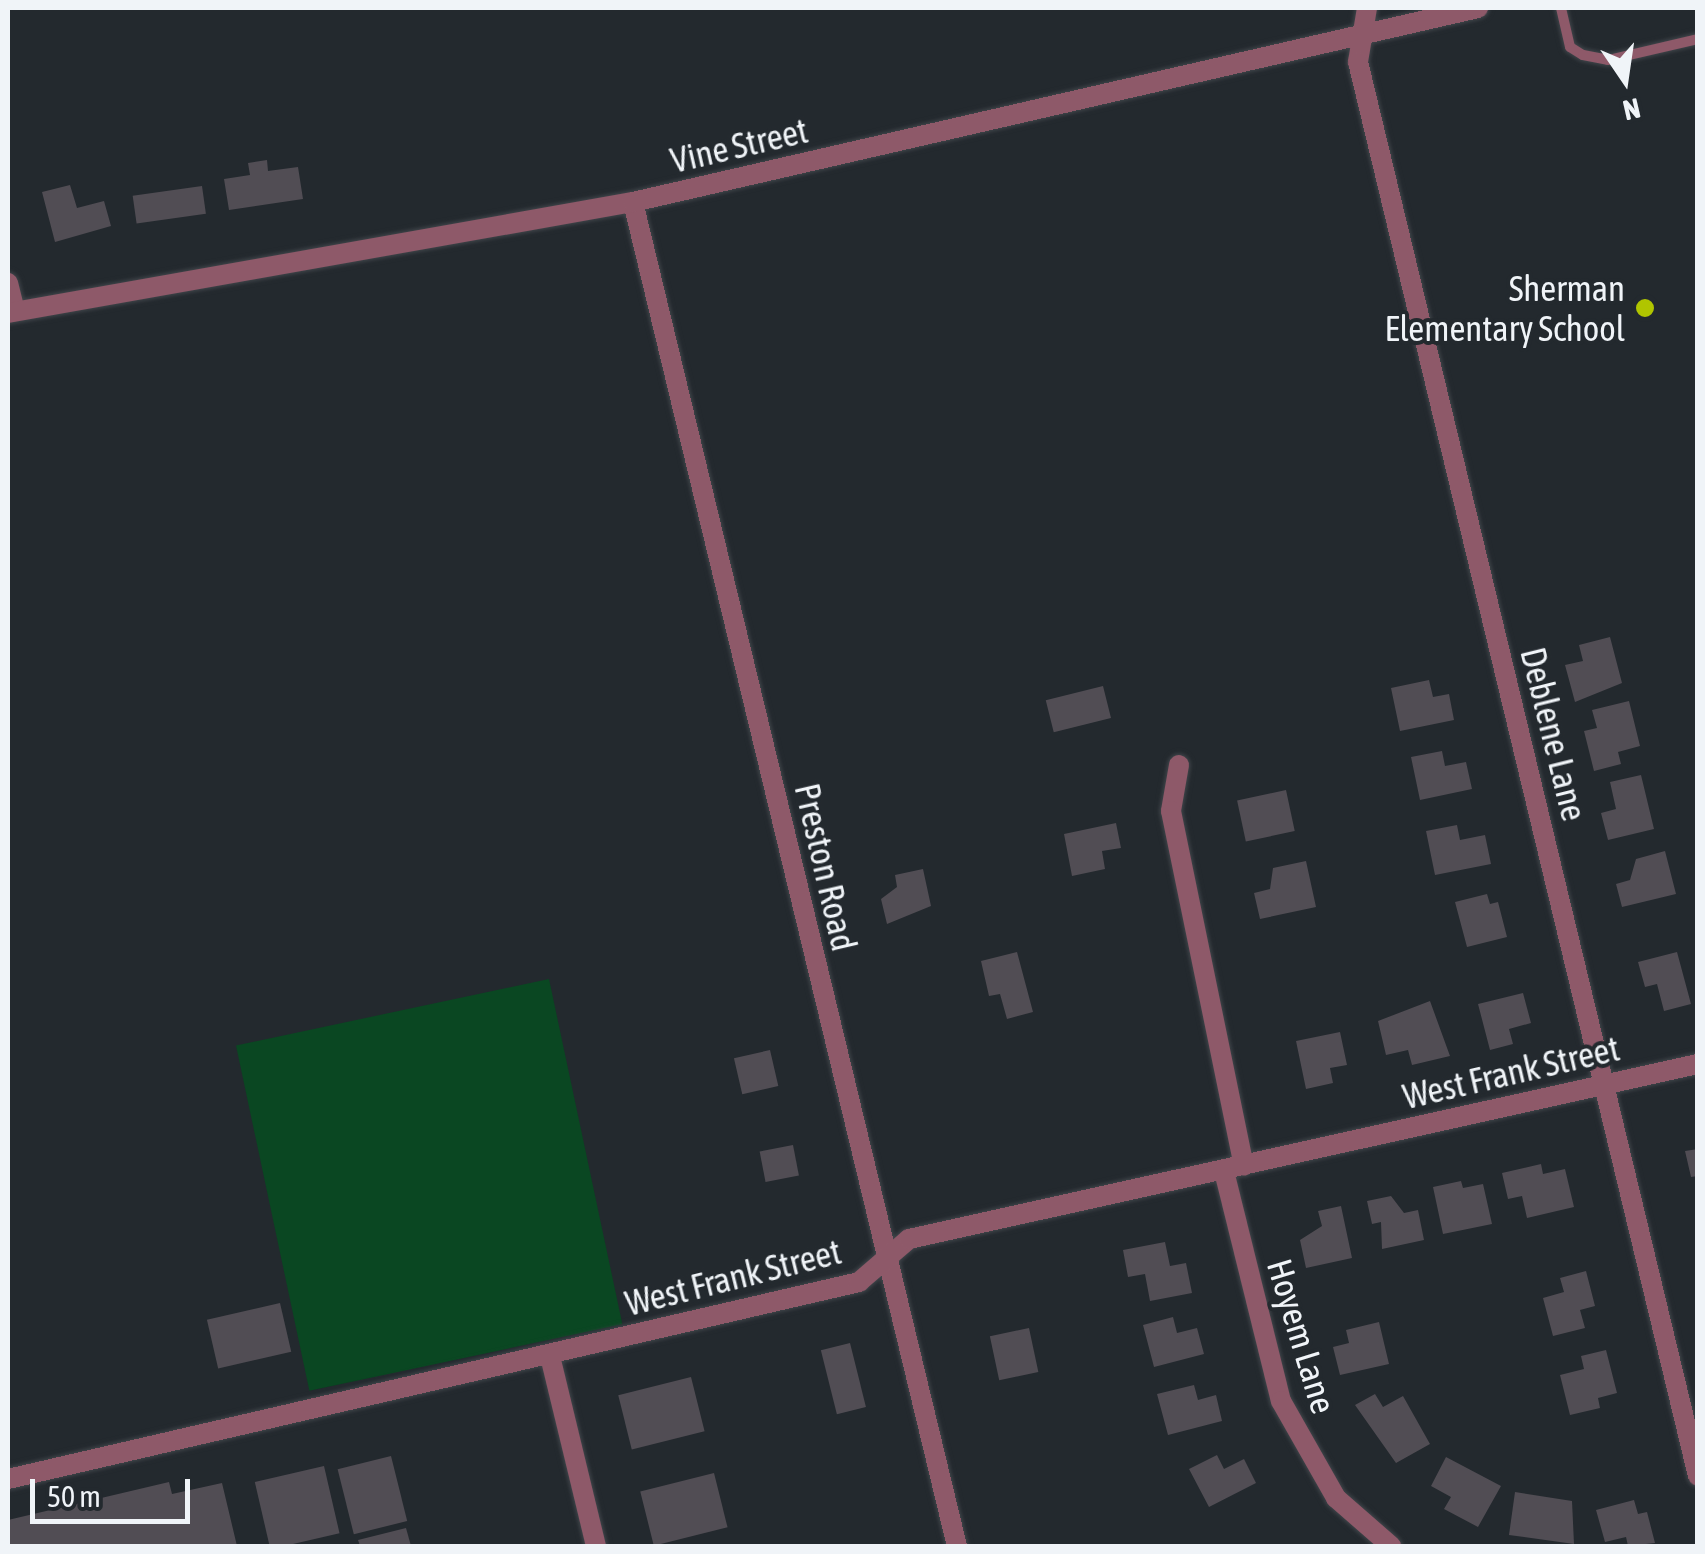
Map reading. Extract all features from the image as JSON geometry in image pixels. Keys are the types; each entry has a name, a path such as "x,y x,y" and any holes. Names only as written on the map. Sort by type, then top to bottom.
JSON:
{"street":[{"name":"Deblene Lane","path":"1367,8 1366,34 1358,62 1698,1476"},
{"name":"Vine Street","path":"11,312 633,202 1478,8"},
{"name":"Preston Road","path":"633,202 957,1546"},
{"path":"8,282 11,312"},
{"name":"Hoyem Lane","path":"1179,765 1171,811 1280,1401 1336,1498 1391,1546"},
{"name":"West Frank Street","path":"8,1479 859,1282 909,1239 1698,1064"},
{"path":"550,1356 596,1546"}],"lane":[{"path":"1561,8 1570,47 1582,55 1608,60 1698,39"}],"green space":[{"path":"549,979 622,1324 309,1391 236,1046"}],"building":[{"path":"267,160 268,171 298,167 303,199 229,210 224,179 250,175 248,163"},
{"path":"70,185 77,208 104,201 111,226 55,242 42,192"},
{"path":"202,186 206,214 137,223 133,196"},
{"path":"1610,637 1622,683 1575,702 1565,665 1583,661 1579,645"},
{"path":"1429,680 1433,697 1449,694 1454,720 1400,731 1391,688"},
{"path":"1103,686 1111,718 1054,732 1046,700"},
{"path":"1629,701 1640,746 1618,752 1621,764 1594,771 1584,731 1597,728 1592,710"},
{"path":"1442,751 1445,766 1466,762 1472,789 1420,800 1411,757"},
{"path":"1641,775 1654,829 1608,840 1601,813 1616,809 1610,782"},
{"path":"1286,790 1295,831 1246,841 1237,800"},
{"path":"1116,823 1121,848 1102,851 1105,869 1072,876 1064,834"},
{"path":"1457,825 1460,840 1485,835 1491,864 1435,875 1426,831"},
{"path":"1665,851 1676,894 1622,907 1616,884 1630,880 1636,859"},
{"path":"1306,861 1316,907 1260,919 1254,893 1270,889 1273,868"},
{"path":"923,869 931,906 887,924 881,899 897,887 895,875"},
{"path":"1487,894 1490,904 1498,902 1507,937 1467,947 1455,902"},
{"path":"1017,952 1033,1012 1007,1019 1000,994 989,996 981,961"},
{"path":"1677,952 1691,1004 1664,1011 1657,984 1645,987 1638,962"},
{"path":"1523,993 1531,1023 1509,1029 1513,1044 1490,1050 1478,1004"},
{"path":"1430,1001 1450,1056 1412,1065 1408,1050 1386,1055 1378,1021"},
{"path":"1340,1032 1347,1065 1330,1068 1333,1083 1306,1089 1296,1041"},
{"path":"770,1050 778,1086 742,1094 734,1058"},
{"path":"793,1145 799,1175 766,1182 760,1151"},
{"path":"1698,1149 1698,1176 1691,1177 1685,1151"},
{"path":"1541,1164 1543,1174 1565,1169 1574,1207 1527,1218 1522,1196 1508,1199 1502,1173"},
{"path":"1461,1181 1463,1188 1483,1184 1492,1224 1443,1234 1433,1187"},
{"path":"1391,1196 1404,1213 1418,1210 1424,1240 1382,1249 1381,1222 1372,1224 1367,1201"},
{"path":"1341,1206 1352,1258 1306,1268 1300,1240 1322,1226 1318,1211"},
{"path":"1165,1242 1170,1266 1186,1263 1192,1293 1150,1301 1145,1274 1128,1277 1123,1250"},
{"path":"1586,1271 1595,1306 1580,1310 1585,1328 1553,1336 1543,1298 1564,1292 1560,1278"},
{"path":"280,1303 291,1352 218,1369 207,1320"},
{"path":"1173,1317 1177,1333 1197,1328 1204,1354 1154,1367 1143,1325"},
{"path":"1379,1322 1389,1364 1340,1375 1333,1347 1349,1343 1346,1330"},
{"path":"1029,1328 1038,1372 999,1380 990,1336"},
{"path":"850,1343 866,1407 837,1414 821,1350"},
{"path":"1606,1350 1617,1393 1598,1398 1600,1408 1570,1415 1560,1375 1584,1369 1581,1356"},
{"path":"691,1377 705,1431 632,1449 618,1395"},
{"path":"1194,1385 1198,1400 1216,1395 1222,1421 1168,1435 1157,1394"},
{"path":"1375,1394 1383,1407 1403,1396 1430,1444 1396,1463 1355,1405"},
{"path":"1217,1455 1224,1469 1244,1459 1256,1483 1209,1507 1189,1469"},
{"path":"391,1456 407,1521 354,1534 338,1469"},
{"path":"1446,1457 1501,1486 1478,1527 1444,1509 1451,1497 1431,1486"},
{"path":"324,1466 340,1533 270,1546 255,1482"},
{"path":"714,1473 728,1527 654,1546 640,1491"},
{"path":"169,1482 172,1494 222,1483 237,1546 8,1546 8,1520"},
{"path":"1515,1492 1572,1501 1574,1544 1509,1535"},
{"path":"1634,1500 1638,1514 1647,1512 1655,1543 1628,1546 1626,1537 1605,1542 1596,1510"},
{"path":"406,1528 411,1546 360,1546 358,1540"}],"place":[{"name":"Sherman Elementary School","path":"1645,308"}]}
